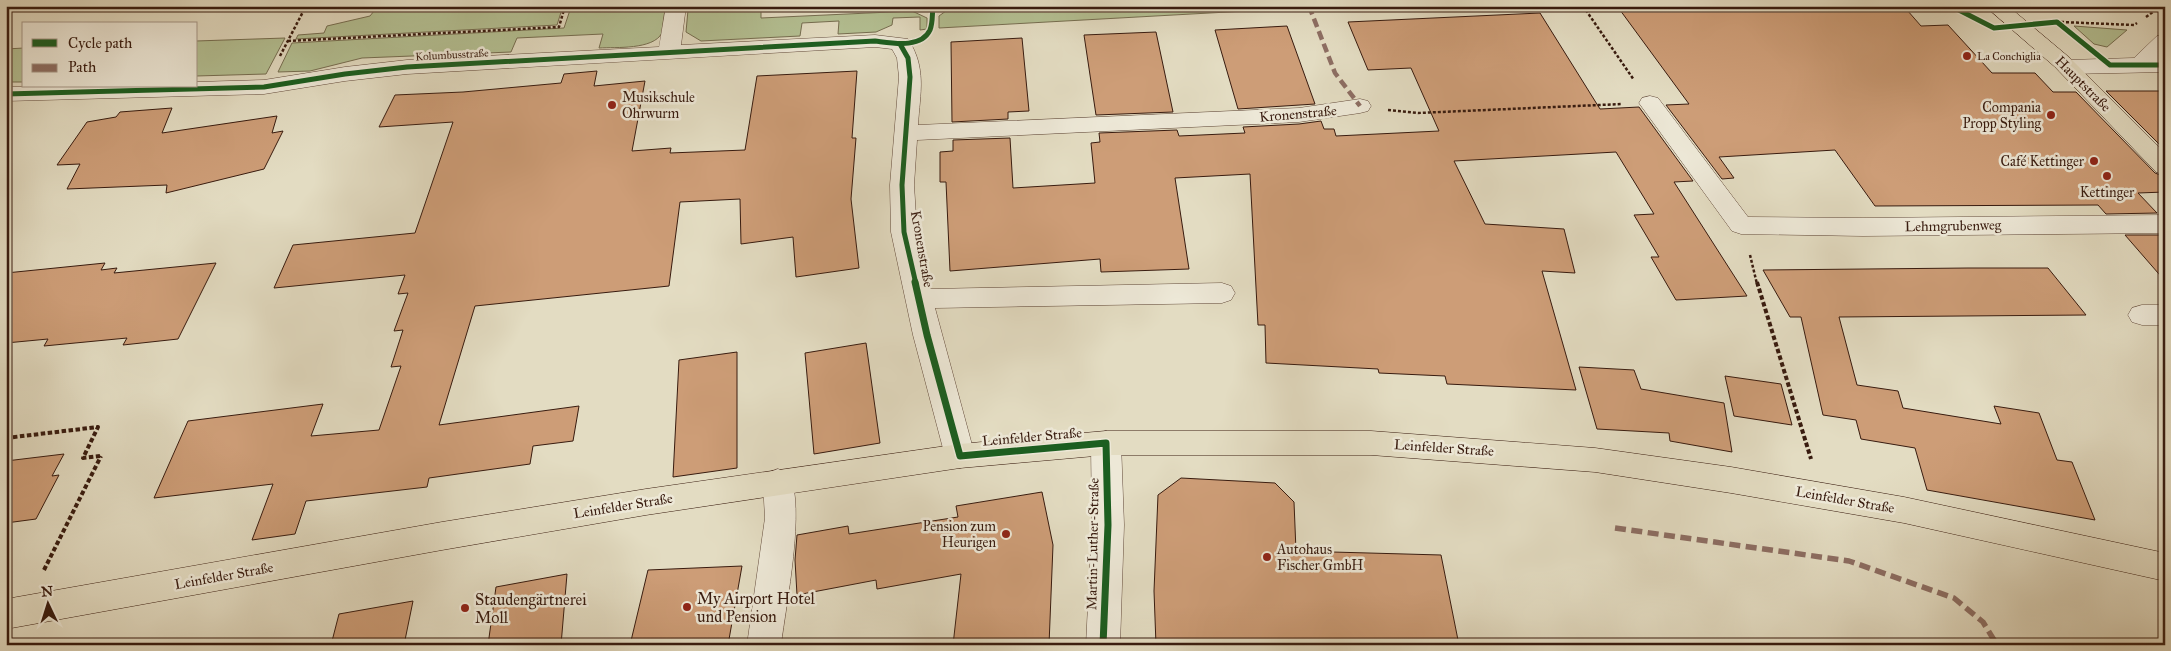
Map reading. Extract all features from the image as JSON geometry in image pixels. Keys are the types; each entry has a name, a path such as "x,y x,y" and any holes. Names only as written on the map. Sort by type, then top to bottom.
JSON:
{"main road":[{"name":"Hauptstraße","path":"1995,6 2068,67 2165,168"},
{"name":"Leinfelder Straße","path":"15,612 442,536 778,482 960,456 1106,443 1371,443 1595,460 1822,495 1904,510 2165,567"}],"street":[{"path":"669,53 676,6"},
{"name":"Kolumbusstraße","path":"6,94 264,88 345,74 407,67 875,41 900,44"},
{"path":"2140,64 2165,41"},
{"name":"Kronenstraße","path":"900,44 908,58 902,206 904,232 918,299 960,456"},
{"path":"2068,67 2165,64"},
{"path":"1650,103 1741,225"},
{"name":"Kronenstraße","path":"906,133 1299,115 1360,106"},
{"name":"Lehmgrubenweg","path":"1741,225 1863,227 2165,224"},
{"name":"Kronenstraße","path":"918,299 1222,293"},
{"name":"Martin-Luther-Straße","path":"1103,645 1108,525 1106,443"},
{"path":"764,645 781,518 778,482"}],"path":[{"path":"264,88 306,6"},
{"path":"560,6 654,6"},
{"path":"288,41 559,27 565,6"},
{"path":"1583,6 1650,103"},
{"path":"2056,22 2134,25 2161,6"},
{"path":"1418,113 1650,103"},
{"path":"1741,225 1822,495"},
{"path":"6,438 98,427 83,458 101,456 15,612"}],"green space":[{"path":"378,6 521,6 562,9 557,25 296,39 298,35 324,33 327,26 370,16"},
{"path":"1300,6 1300,8 939,28 939,16 950,8"},
{"path":"761,9 761,18 912,11 927,18 927,29 920,30 920,17 893,18 892,25 876,32 838,34 839,21 802,23 800,36 701,41 686,32 688,10"},
{"path":"570,10 667,10 662,33 651,42 643,45 599,48 603,34 517,38 511,52 362,58 310,71 278,72 292,43 564,28"},
{"path":"2074,26 2127,30 2107,47 2094,44"},
{"path":"285,38 266,74 198,76 198,41"},
{"path":"22,48 22,82 6,82 6,49"}],"building":[{"path":"1679,7 1682,11 1907,10 1921,26 1948,25 1992,73 2035,73 2053,92 2076,92 2155,173 2165,177 2165,192 2138,193 2157,213 2106,214 2098,205 1875,206 1835,150 1719,157 1734,178 1722,179 1666,105 1689,104 1620,10"},
{"path":"1540,13 1600,109 1639,107 1693,181 1674,182 1747,296 1676,300 1651,257 1659,257 1634,215 1654,214 1616,152 1454,161 1485,224 1564,229 1575,273 1542,271 1576,390 1447,384 1445,376 1379,373 1378,369 1266,363 1265,325 1258,325 1250,174 1175,178 1189,269 1101,272 1100,259 950,271 946,182 940,182 940,152 953,151 953,140 1010,138 1013,188 1095,183 1091,143 1100,142 1099,133 1177,130 1179,136 1245,133 1243,127 1321,121 1324,129 1334,129 1336,136 1439,131 1411,68 1368,70 1348,22"},
{"path":"1287,26 1315,104 1238,109 1215,30"},
{"path":"1156,32 1173,112 1096,115 1084,35"},
{"path":"1022,38 1029,111 1008,112 1008,119 952,122 951,42"},
{"path":"597,71 594,86 645,81 632,151 671,148 670,153 745,150 757,76 857,71 852,138 856,138 851,199 859,268 796,277 793,237 741,244 740,199 680,202 669,286 475,306 439,425 579,406 573,441 533,446 530,464 429,478 427,487 306,501 295,534 252,540 273,484 154,498 188,421 323,404 311,436 379,430 401,366 391,367 403,330 394,331 408,293 398,294 405,275 274,288 293,245 415,233 453,122 379,127 395,95 463,92 561,83 564,74"},
{"path":"2106,91 2165,91 2165,150"},
{"path":"172,108 162,133 277,116 272,133 283,131 264,169 166,193 167,185 67,189 80,164 57,165 87,122 116,117 120,112"},
{"path":"2125,235 2165,235 2165,281"},
{"path":"105,263 101,270 117,268 114,273 216,263 178,339 123,345 127,338 44,346 48,339 6,343 6,273"},
{"path":"2048,268 2086,315 1839,317 1857,385 1898,391 1903,408 2001,424 1994,406 2039,413 2057,460 2072,462 2095,520 1927,490 1915,448 1861,439 1856,420 1823,415 1801,317 1790,317 1763,270"},
{"path":"866,343 880,443 814,454 805,353"},
{"path":"737,352 737,468 673,477 679,360"},
{"path":"1579,367 1634,370 1641,389 1724,403 1732,452 1670,441 1669,433 1597,429"},
{"path":"1725,376 1781,384 1792,425 1734,416"},
{"path":"64,454 52,476 59,475 36,519 6,523 6,461"},
{"path":"1181,478 1275,483 1294,502 1296,551 1441,555 1459,645 1156,645 1154,591 1158,495"},
{"path":"1042,492 1053,545 1049,645 953,645 961,574 877,589 876,580 797,595 795,560 797,535 848,526 849,534 958,517 956,506"},
{"name":"My Airport Hotel und Pension","path":"742,566 728,645 630,645 648,570"},
{"path":"567,574 561,645 488,645 496,587"},
{"path":"413,601 404,645 331,645 339,614"}],"marked path":[{"path":"1309,6 1335,73 1360,106"},
{"path":"1615,528 1849,561 1954,598 1983,622 1997,645"}],"cycle path":[{"path":"560,6 653,6"},
{"path":"6,94 264,87 345,74 407,67 875,41 906,43 921,40 926,36 931,27 933,6"},
{"path":"1951,6 1994,28 2057,22 2110,65 2165,65"},
{"path":"900,44 908,58 910,77 902,185 904,232 927,335 960,456 1106,443 1108,525 1103,645"}],"place":[{"name":"La Conchiglia","path":"1967,56"},
{"name":"Musikschule Ohrwurm","path":"612,105"},
{"name":"Compania Propp Styling","path":"2051,115"},
{"name":"Café Kettinger","path":"2094,161"},
{"name":"Kettinger","path":"2107,176"},
{"name":"Pension zum Heurigen","path":"1006,534"},
{"name":"Autohaus Fischer GmbH","path":"1267,557"},
{"name":"My Airport Hotel und Pension","path":"687,607"},
{"name":"Staudengärtnerei Moll","path":"465,608"}]}
